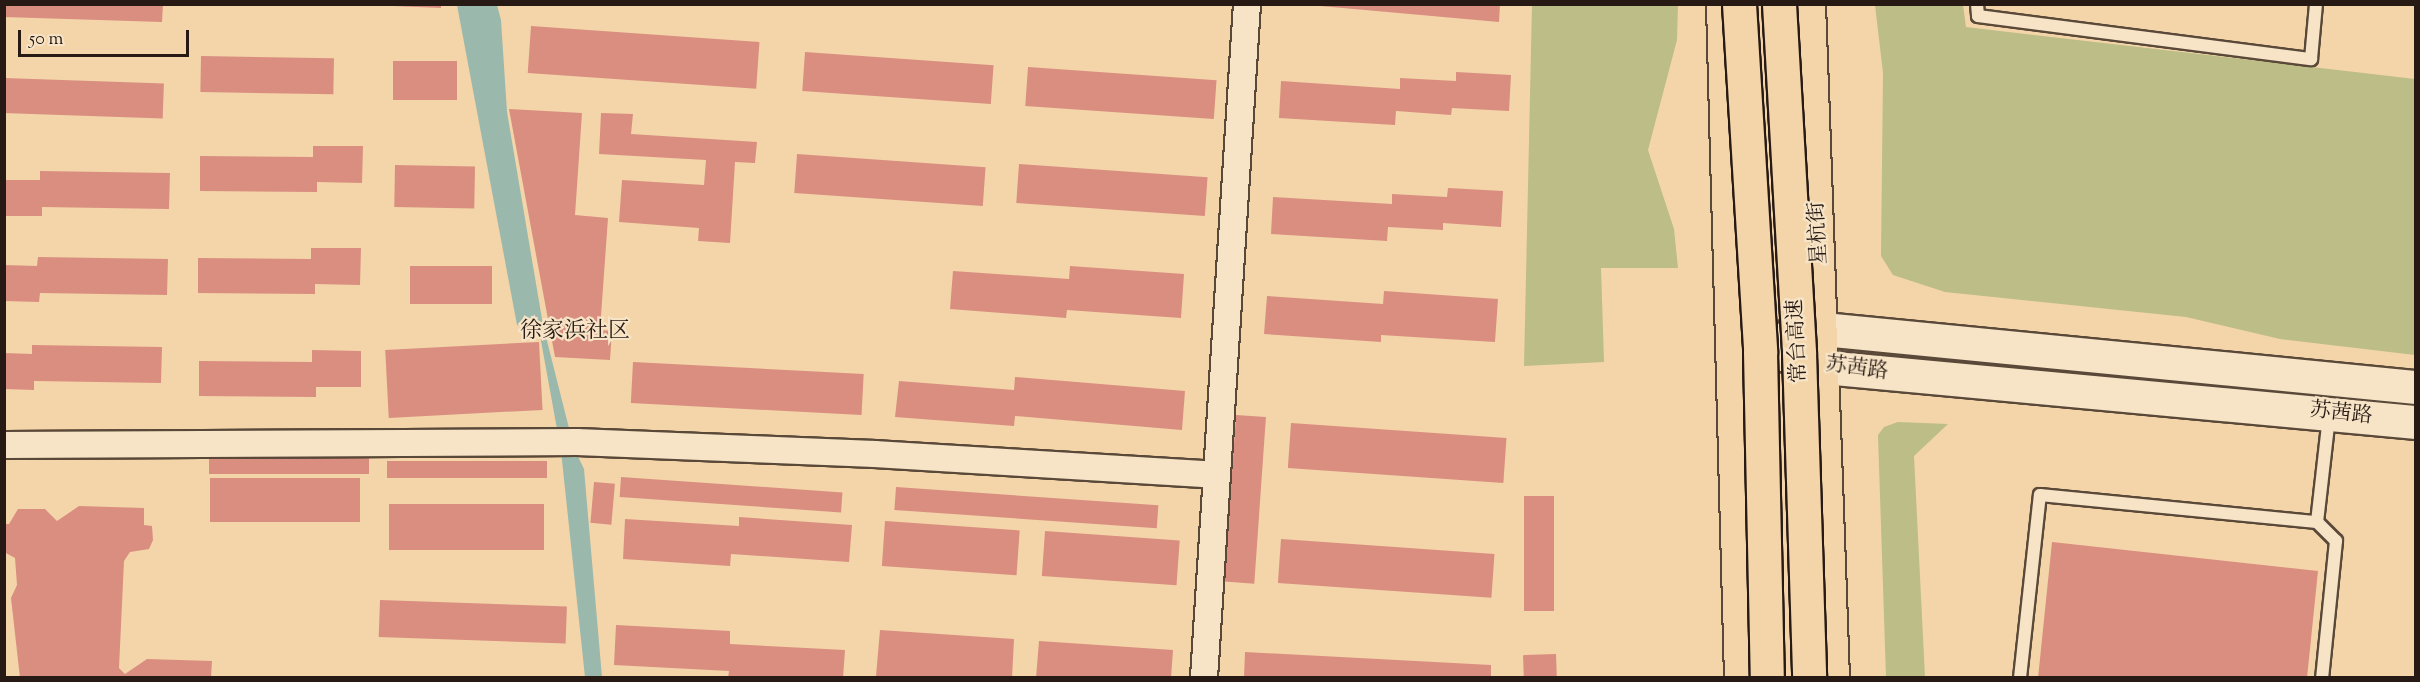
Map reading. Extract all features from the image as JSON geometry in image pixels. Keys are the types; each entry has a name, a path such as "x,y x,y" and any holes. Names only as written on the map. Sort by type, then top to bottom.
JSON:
{"main road":[{"path":"1723,4 1741,678"},
{"name":"常台高速","path":"1739,4 1760,352 1767,678"},
{"name":"常台高速","path":"1779,4 1799,353 1809,678"},
{"name":"星杭街","path":"1808,4 1823,329 1832,678"},
{"name":"苏茜路","path":"1733,338 1823,329 2415,387"},
{"name":"苏茜路","path":"1733,338 1824,367 2415,422"}],"street":[{"path":"1204,678 1214,476 1223,398 1247,4"},
{"path":"4,445 577,441 875,454 1214,476"}],"lane":[{"path":"1977,4 1978,16 2311,59 2316,4"},
{"path":"2317,522 2330,413"},
{"path":"2020,678 2040,495 2317,522 2336,541 2322,678"}],"green space":[{"path":"1532,5 1678,5 1677,40 1648,150 1674,229 1678,268 1601,268 1604,362 1524,366"},
{"path":"1875,5 1963,5 1966,27 2415,79 2415,355 2280,339 2186,317 1945,292 1893,275 1881,256 1883,73"},
{"path":"1898,422 1948,424 1914,456 1925,677 1886,677 1878,435 1884,427"}],"shaded area":[{"path":"457,5 497,5 501,20 507,112 543,325 574,448 584,469 602,677 585,677 561,451 539,330 517,325"}],"building":[{"path":"4,4 163,4 162,22 4,17"},
{"path":"393,4 441,4 441,8 393,6"},
{"path":"1298,4 1500,4 1499,22"},
{"path":"531,26 759,42 756,89 528,73"},
{"path":"805,52 994,65 991,104 802,91"},
{"path":"201,56 334,58 333,94 200,92"},
{"path":"393,61 457,61 457,100 393,100"},
{"path":"1028,67 1217,80 1214,119 1025,106"},
{"path":"1456,72 1511,75 1509,111 1452,108 1451,115 1396,111 1395,125 1279,118 1281,81 1400,89 1400,78 1456,81"},
{"path":"4,78 164,84 163,119 4,113"},
{"path":"509,109 582,113 575,215 608,218 600,330 612,331 610,360 555,357"},
{"path":"601,113 633,114 631,134 757,142 755,163 735,162 730,243 698,241 699,228 619,222 622,180 704,185 706,160 599,154"},
{"path":"313,146 363,146 362,183 317,182 317,192 200,191 200,156 313,157"},
{"path":"797,154 986,167 983,206 794,193"},
{"path":"1019,164 1208,177 1205,216 1016,203"},
{"path":"395,165 475,166 474,208 394,207"},
{"path":"40,171 170,173 169,209 42,207 42,216 4,216 4,180 40,180"},
{"path":"1448,188 1503,191 1501,227 1443,223 1443,230 1388,227 1387,241 1271,234 1273,197 1392,204 1392,194 1447,197"},
{"path":"311,248 361,248 360,285 315,284 315,294 198,293 198,258 311,259"},
{"path":"38,257 168,259 167,295 40,293 39,302 4,301 4,265 37,266"},
{"path":"410,266 492,266 492,304 410,304"},
{"path":"1070,266 1184,274 1181,318 1067,310 1066,318 950,309 953,271 1069,279"},
{"path":"1384,291 1498,299 1495,342 1381,335 1381,342 1264,334 1267,296 1383,304"},
{"path":"539,342 543,410 389,418 385,350"},
{"path":"32,345 162,347 161,383 34,381 34,390 4,389 4,353 32,354"},
{"path":"312,350 361,351 361,387 316,387 316,397 199,396 199,361 312,362"},
{"path":"633,362 864,374 862,415 631,403"},
{"path":"1015,377 1185,391 1182,430 1015,416 1014,426 895,417 899,381 1014,390"},
{"path":"1236,415 1266,417 1254,584 1224,582"},
{"path":"1291,423 1506,438 1503,483 1288,468"},
{"path":"209,458 369,458 369,474 209,474"},
{"path":"387,461 547,461 547,478 387,478"},
{"path":"621,477 842,492 841,512 620,497"},
{"path":"210,478 360,478 360,522 210,522"},
{"path":"594,482 615,484 611,525 590,523"},
{"path":"896,487 1158,505 1157,528 894,510"},
{"path":"1524,496 1554,496 1554,611 1524,611"},
{"path":"389,504 544,504 544,550 389,550"},
{"path":"79,506 144,508 144,525 152,526 153,540 149,549 130,552 124,561 119,668 125,674 147,659 212,661 211,678 20,678 11,598 17,585 15,558 4,552 4,524 9,524 18,509 45,509 57,521"},
{"path":"739,517 852,525 849,562 731,554 730,566 623,559 625,519 739,526"},
{"path":"885,521 1020,530 1017,575 882,566"},
{"path":"1045,531 1180,540 1177,585 1042,576"},
{"path":"1281,539 1494,554 1491,598 1278,583"},
{"path":"2052,542 2318,571 2307,678 2038,678"},
{"path":"380,600 567,607 566,644 379,637"},
{"path":"616,625 730,631 730,644 845,650 843,678 728,678 729,671 614,665"},
{"path":"880,630 1014,639 1012,678 876,676"},
{"path":"1039,641 1173,650 1171,678 1036,678"},
{"path":"1245,652 1491,665 1491,678 1244,678"},
{"path":"1556,654 1557,678 1524,678 1523,655"}],"district":[{"name":"徐家浜社区","path":"575,333"}]}
